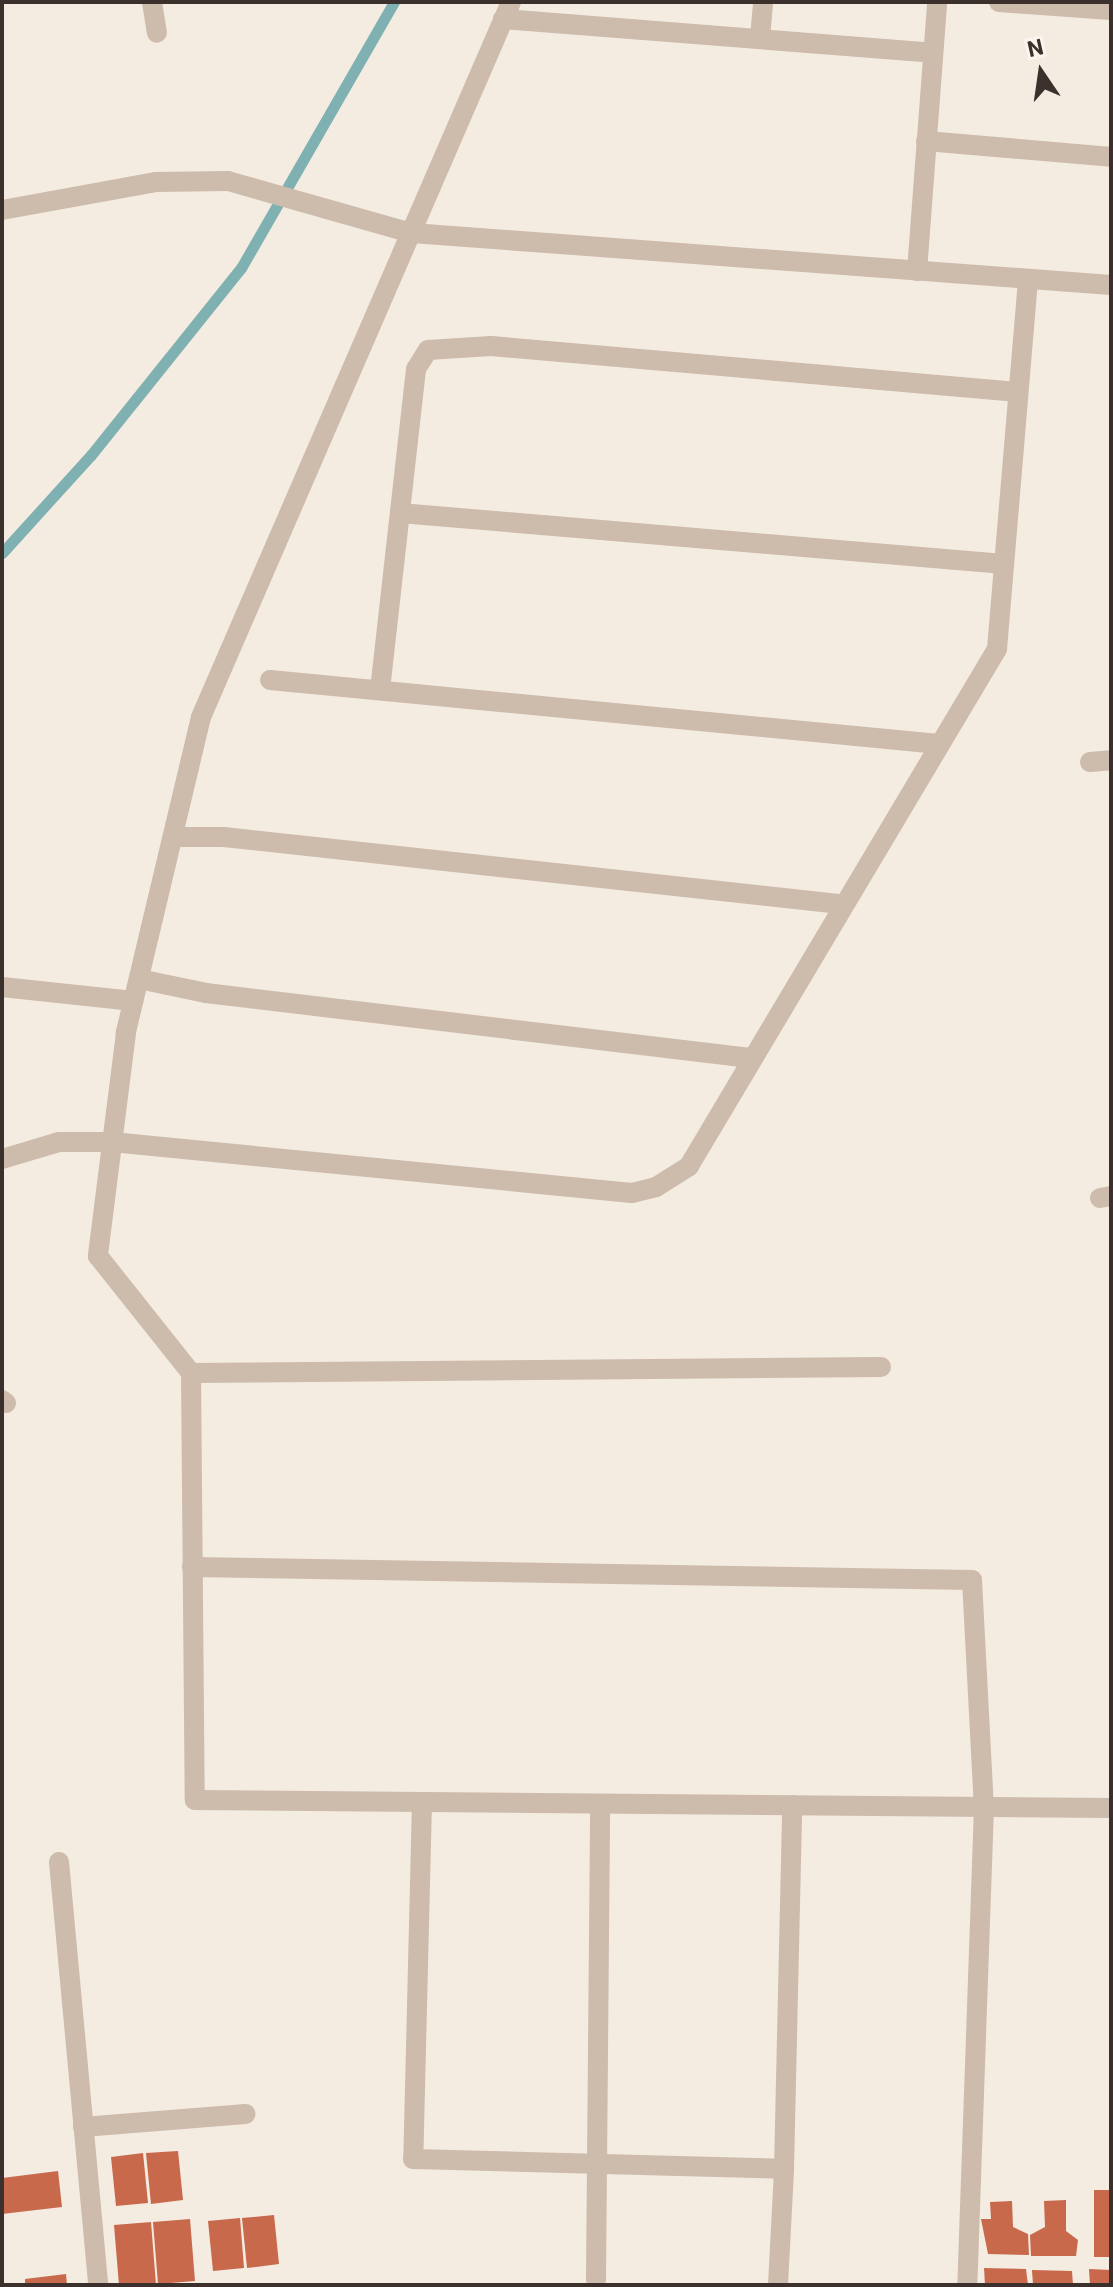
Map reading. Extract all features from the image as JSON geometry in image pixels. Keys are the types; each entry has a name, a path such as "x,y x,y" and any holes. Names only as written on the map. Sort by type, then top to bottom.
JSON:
{"street":[{"path":"152,2 157,33"},
{"path":"760,38 763,2"},
{"path":"917,271 937,2"},
{"path":"999,2 1111,10 1111,2"},
{"path":"933,53 507,11 201,717 133,1001 98,1256 191,1373 195,1800 1111,1808"},
{"path":"926,141 1111,157"},
{"path":"2,210 156,182 228,181 412,233 1111,285"},
{"path":"2,1159 59,1142 112,1142 632,1193 656,1187 689,1166 840,904 997,649 1028,279"},
{"path":"380,690 416,369 428,350 452,345 1018,392"},
{"path":"400,513 1004,564"},
{"path":"270,680 939,744"},
{"path":"1090,762 1111,760"},
{"path":"173,837 224,837 840,904"},
{"path":"139,979 206,993 750,1058"},
{"path":"2,987 133,1001"},
{"path":"191,1373 881,1367"},
{"path":"192,1567 972,1580 984,1807 967,2285"},
{"path":"422,1802 413,2159 784,2169"},
{"path":"596,2280 600,1804"},
{"path":"778,2285 784,2169 792,1805"},
{"path":"59,1862 98,2285"},
{"path":"83,2127 245,2114"}],"building":[{"path":"178,2151 183,2200 151,2204 146,2153"},
{"path":"143,2153 148,2203 116,2206 111,2157"},
{"path":"58,2171 62,2207 2,2214 2,2178"},
{"path":"1094,2190 1111,2190 1111,2257 1094,2257"},
{"path":"1066,2200 1066,2231 1078,2240 1076,2256 1031,2256 1030,2235 1045,2227 1044,2201"},
{"path":"1012,2201 1013,2227 1028,2234 1029,2255 988,2254 981,2219 991,2219 990,2202"},
{"path":"274,2215 279,2264 247,2268 242,2218"},
{"path":"240,2218 244,2268 213,2271 208,2221"},
{"path":"190,2219 195,2281 158,2284 153,2222"},
{"path":"151,2222 156,2285 119,2285 114,2225"},
{"path":"984,2268 1026,2269 1028,2285 985,2285"},
{"path":"1089,2269 1111,2270 1111,2285 1090,2285"},
{"path":"1032,2270 1072,2271 1073,2285 1033,2285"},
{"path":"66,2274 67,2285 25,2285 25,2279"}],"waterway":[{"path":"2,553 91,455 241,268 394,2"}]}
